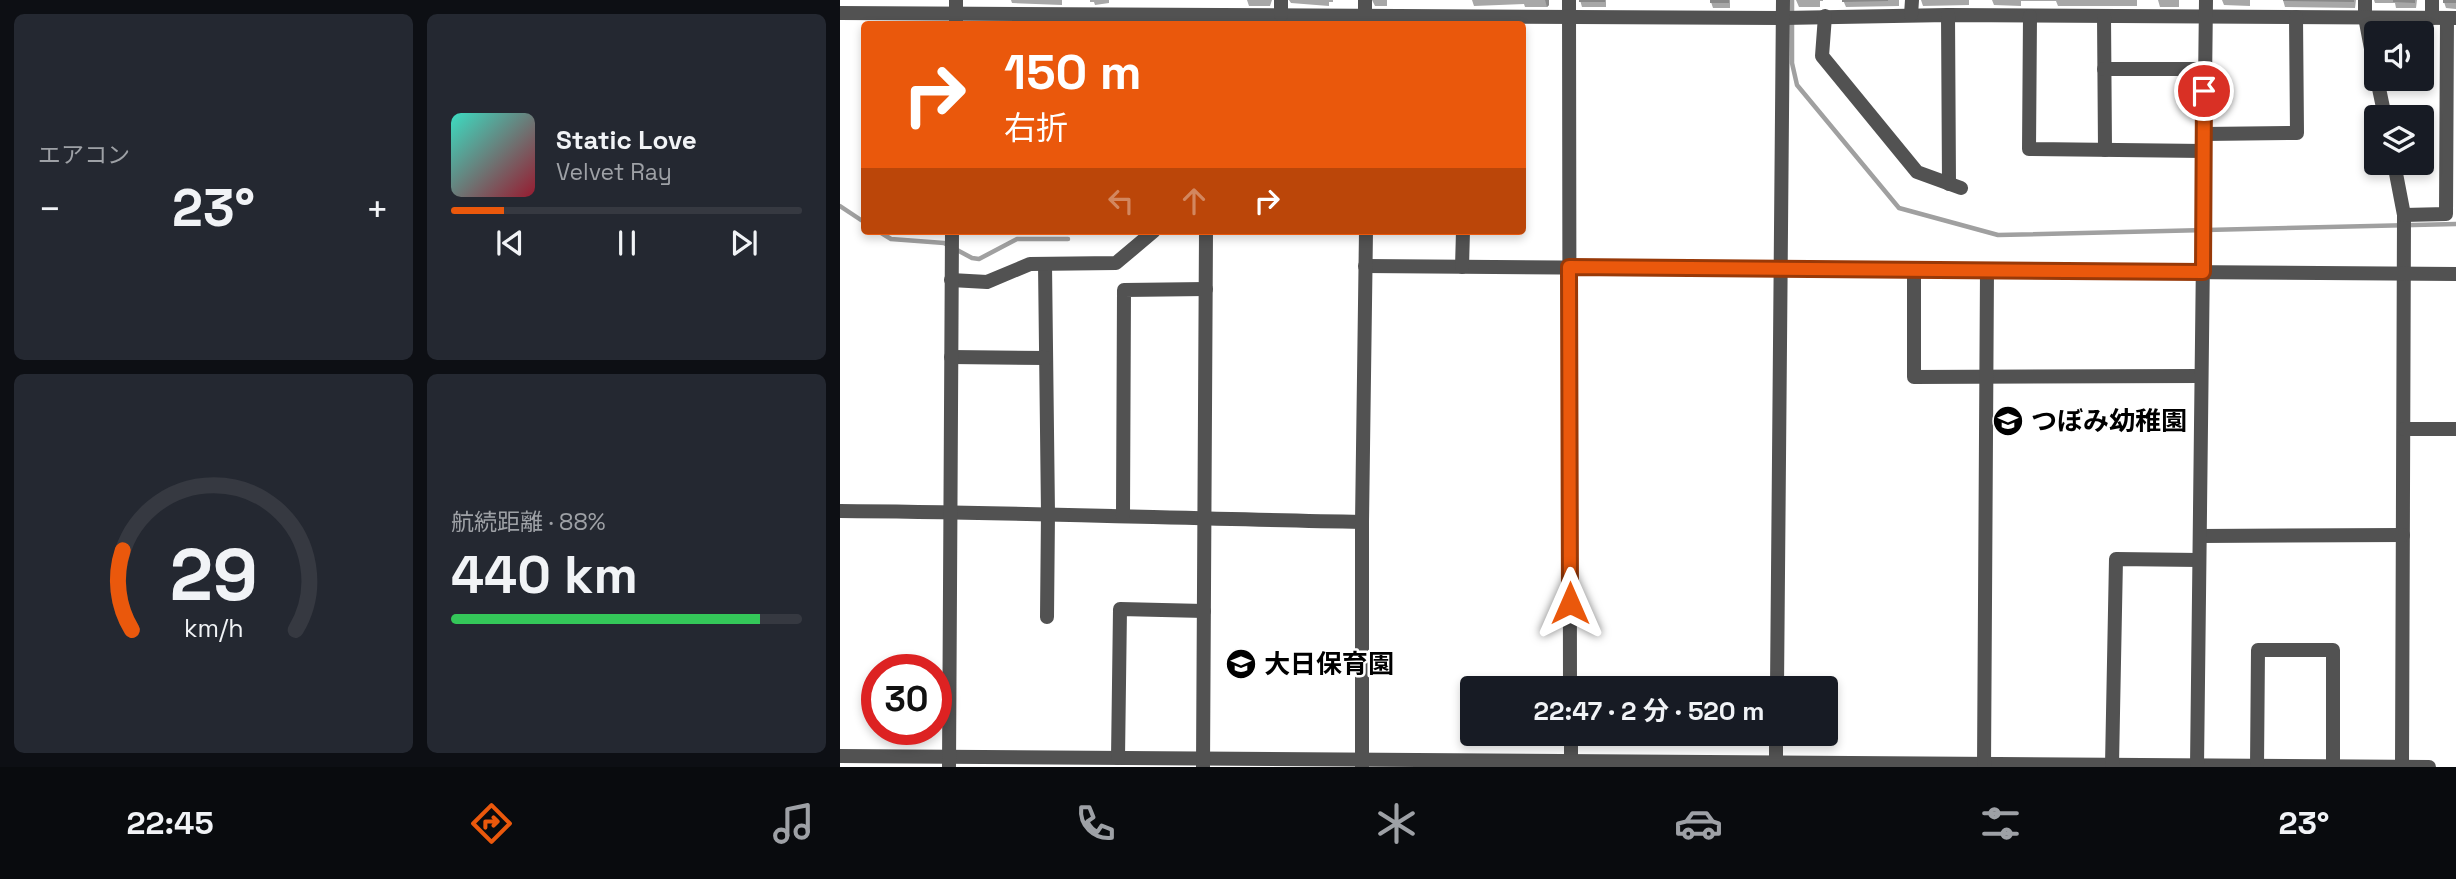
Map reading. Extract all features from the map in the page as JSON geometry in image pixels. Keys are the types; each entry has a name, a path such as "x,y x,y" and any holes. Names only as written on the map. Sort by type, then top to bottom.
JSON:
{"street":[{"path":"1281,15 1282,0"},
{"path":"1569,0 1570,676"},
{"path":"1777,676 1779,269 1789,18 1783,0"},
{"path":"1832,0 1822,56 1917,172 1955,186 1948,15"},
{"path":"2197,766 2206,0"},
{"path":"2365,0 2366,21"},
{"path":"2404,215 2446,214 2445,18 2432,0"},
{"path":"840,13 956,12 1003,6 1146,19 1223,19 1365,13 1465,20 1569,16 1789,18 1912,7 1948,15 2445,18"},
{"path":"2030,16 2029,149 2204,151"},
{"path":"2104,16 2105,150"},
{"path":"2204,134 2297,133 2296,17"},
{"path":"2104,69 2205,69"},
{"path":"2396,175 2404,215 2402,767"},
{"path":"949,762 952,235"},
{"path":"951,280 988,282 1030,264 1116,263 1149,235"},
{"path":"1203,763 1206,235"},
{"path":"1362,763 1366,235"},
{"path":"1462,267 1463,235"},
{"path":"1045,264 1047,617"},
{"path":"1365,266 2456,274"},
{"path":"1914,270 1914,377 2201,376"},
{"path":"1984,765 1987,270"},
{"path":"1123,516 1124,290 1206,289"},
{"path":"951,357 1046,358"},
{"path":"2404,429 2456,429"},
{"path":"840,511 1048,513 1362,522"},
{"path":"2200,536 2403,535"},
{"path":"2112,765 2116,559 2199,560"},
{"path":"1118,758 1120,609 1204,611"},
{"path":"2257,766 2258,650 2333,650 2333,766"},
{"path":"1776,746 1776,765"},
{"path":"840,756 949,762 1118,758 1203,763 2429,767"}],"building":[{"path":"1728,0 1728,2 1711,2"},
{"path":"2283,0 2353,0 2353,1"}],"waterway":[{"path":"1792,0 1792,63 1797,85 1899,208 1998,235 2456,224"},
{"path":"840,206 861,220"},
{"path":"884,235 891,239 944,243 979,259 1017,239 1068,239"}],"place":[{"name":"つぼみ幼稚園","path":"2008,421"},
{"name":"大日保育園","path":"1241,664"}],"route":[{"path":"1570,603 1569,267 2203,272 2204,91"}]}
